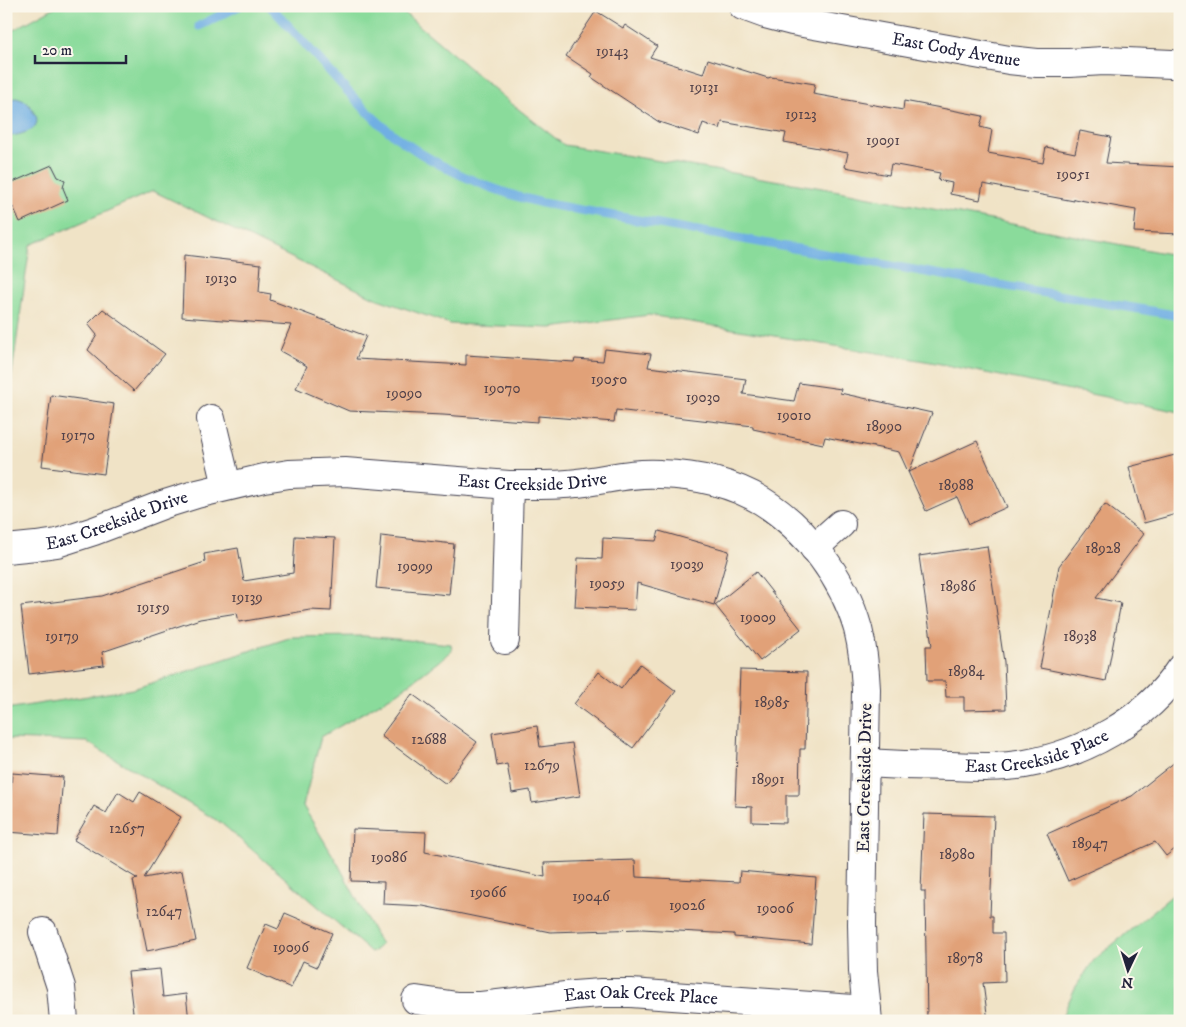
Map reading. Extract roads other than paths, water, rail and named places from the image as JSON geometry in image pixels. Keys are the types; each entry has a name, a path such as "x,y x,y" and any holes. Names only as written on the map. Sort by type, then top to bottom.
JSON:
{"street":[{"name":"East Cody Avenue","path":"743,6 764,14 794,14 994,58 1036,63 1123,61 1172,64"},
{"path":"211,419 227,486"},
{"name":"East Creekside Drive","path":"6,549 57,543 165,504 227,486 289,474 345,472 509,485 561,485 650,474 676,475 725,485 762,501 785,518 814,548 832,571 850,606 864,658 866,689 862,924 863,971 867,1015"},
{"path":"506,640 509,485"},
{"path":"814,548 841,524"},
{"name":"East Creekside Place","path":"865,763 1000,767 1047,759 1093,742 1128,722 1158,697 1180,669"},
{"path":"43,932 61,987 64,1021"},
{"name":"East Oak Creek Place","path":"416,1000 457,1006 481,1006 601,992 638,993 867,1015"}],"water":[{"path":"16,98 29,105 37,121 35,126 27,132 6,137 6,100"}],"waterway":[{"path":"199,26 239,6"},
{"path":"270,6 357,102 385,128 440,165 480,183 521,198 861,261 1180,316"}]}
